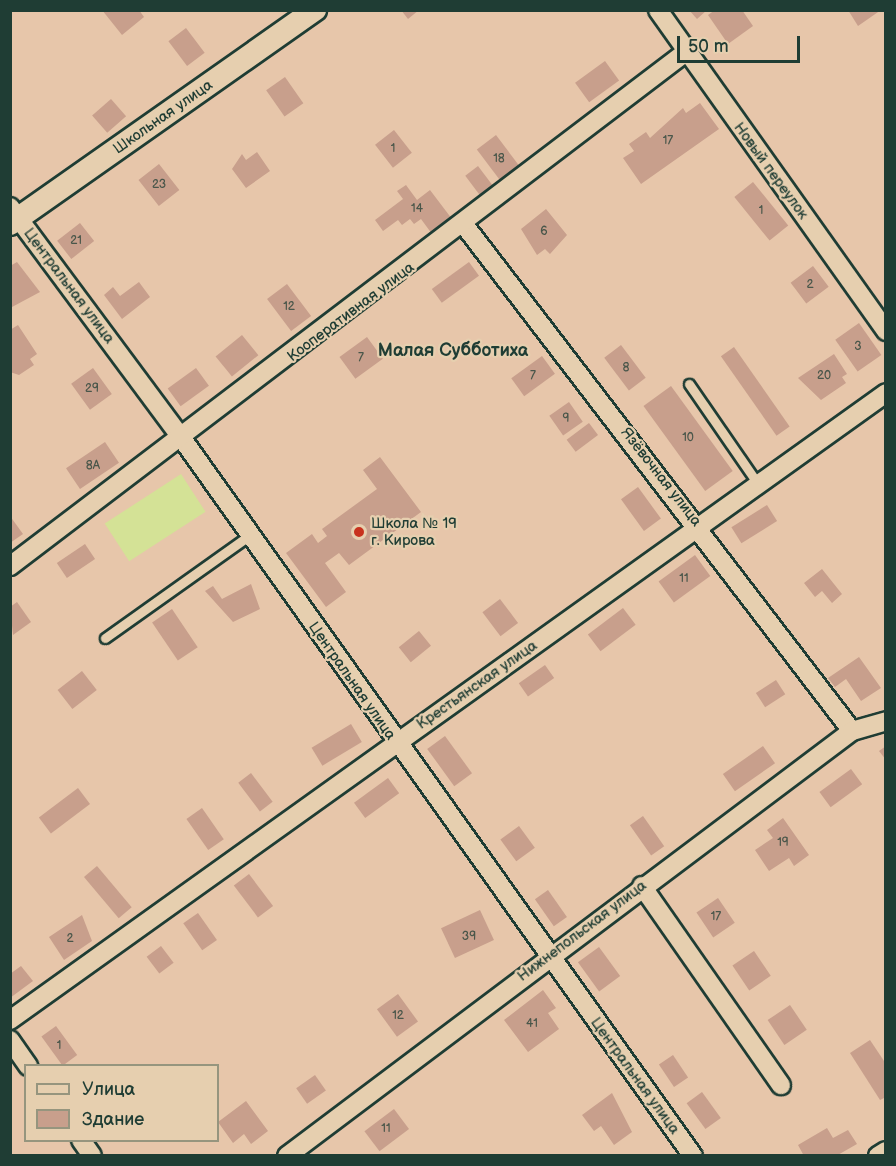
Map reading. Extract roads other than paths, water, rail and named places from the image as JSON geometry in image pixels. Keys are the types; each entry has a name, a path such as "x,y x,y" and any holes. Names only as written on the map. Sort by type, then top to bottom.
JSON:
{"street":[{"name":"Школьная улица","path":"13,217 315,10"},
{"name":"Новый переулок","path":"658,10 885,331"},
{"name":"Кооперативная улица","path":"10,566 183,440 465,226 686,52"},
{"name":"Центральная улица","path":"13,217 183,440 394,743 547,957 693,1155"},
{"name":"Язёвочная улица","path":"465,226 700,526 852,731"},
{"name":"Крестьянская улица","path":"10,1020 885,393"},
{"name":"Нижнепольская улица","path":"287,1155 547,957 852,731 885,721"},
{"path":"642,886 781,1085"},
{"path":"10,1040 27,1064"},
{"path":"82,1142 92,1155"},
{"path":"878,1155 885,1151"}],"lane":[{"path":"689,384 758,484"},
{"path":"105,638 250,535"}],"place":[{"name":"Школа № 19 г. Кирова","path":"359,532"}],"district":[{"name":"Малая Субботиха","path":"453,351"}]}
